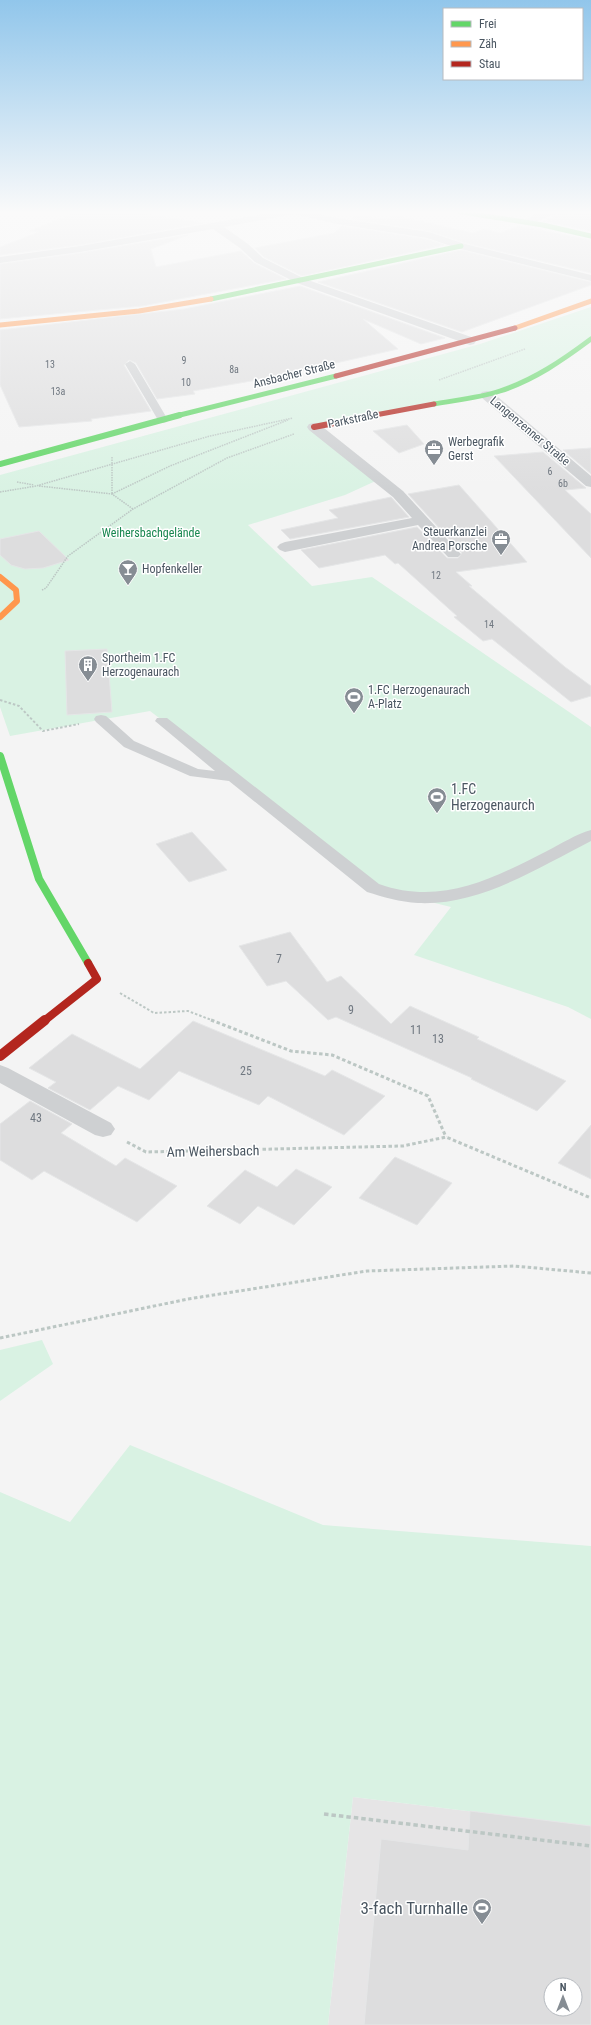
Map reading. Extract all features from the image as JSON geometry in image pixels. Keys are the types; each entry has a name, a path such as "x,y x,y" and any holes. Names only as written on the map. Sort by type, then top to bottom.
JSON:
{"street":[{"path":"0,325 75,318 171,306"},
{"path":"370,306 470,341"},
{"name":"Ansbacher Straße","path":"0,464 163,420 368,369 534,322 579,306"},
{"name":"Langenzenner Straße","path":"591,339 558,364 532,378 487,395 591,483"},
{"name":"Parkstraße","path":"314,427 386,412 487,395"},
{"name":"Parkstraße","path":"314,427 398,494 453,554"},
{"path":"285,547 422,520"},
{"path":"0,577 16,590 17,601 0,617"},
{"path":"0,756 39,879 97,979 0,1056"},
{"path":"0,1073 104,1129"}],"lane":[{"path":"130,364 163,420"},
{"path":"101,719 129,744 135,747 195,773 232,777"},
{"path":"162,721 373,888 398,896 425,898 455,896 484,886 591,835"}],"path":[{"path":"432,382 521,350"},
{"path":"0,492 36,486 210,436 297,417 170,466 112,494"},
{"path":"17,601 46,588 68,556 133,509 227,458 314,427"},
{"path":"112,494 110,464 117,432"},
{"path":"14,482 36,486 112,494 133,509"},
{"path":"0,700 19,706 43,731 101,719"},
{"path":"97,979 154,1013 188,1011 291,1050 332,1055 428,1096 446,1137 591,1198"},
{"name":"Am Weihersbach","path":"104,1129 146,1152 403,1146 446,1137"},
{"path":"0,1338 188,1299 368,1271 514,1266 591,1273"},
{"path":"324,1814 591,1846"}],"shaded area":[{"name":"3-fach Turnhalle","path":"353,1797 591,1826 591,2025 328,2025"}],"green space":[{"name":"1.FC Herzogenaurch","path":"591,307 591,339 558,364 487,395 314,427 380,479 345,495 248,525 312,586 372,577 591,727 591,1019 568,1007 414,955 451,907 386,891 150,711 10,736 0,707 0,475 480,344"},
{"path":"42,1340 53,1364 0,1401 0,1350"},
{"path":"130,1445 323,1525 591,1546 591,1826 353,1797 328,2025 0,2025 0,1492 70,1522"}],"building":[{"path":"0,306 145,306 142,306 0,319"},
{"path":"202,306 354,306 445,338 421,344 363,319 398,349 269,378 193,391 195,394 157,399 136,363 129,360 124,365 151,411 91,419 92,421 19,427 0,385 0,330 184,309"},
{"path":"386,306 535,306 462,332"},
{"path":"407,425 424,444 399,453 373,431"},
{"path":"591,448 591,474 563,450"},
{"path":"543,452 586,488 565,490 591,514 591,558 494,456"},
{"path":"459,485 527,562 456,572 472,586 469,586 565,667 591,686 591,696 571,702 492,639 483,641 454,617 457,616 398,563 395,564 385,555 319,568 301,550 417,527 447,558 458,558 462,553 408,494"},
{"path":"391,497 409,517 290,539 281,530 338,518 329,510"},
{"path":"39,531 69,560 43,568 25,569 11,565 0,555 0,539"},
{"name":"Sportheim 1.FC Herzogenaurach","path":"107,649 112,712 67,715 65,651"},
{"path":"192,832 227,870 189,882 156,844"},
{"path":"290,932 327,982 341,976 391,1024 410,1006 479,1037 477,1039 566,1081 537,1111 471,1079 472,1078 336,1017 328,1020 286,981 267,986 239,946"},
{"path":"193,1021 325,1076 332,1070 385,1096 344,1135 268,1096 259,1105 179,1071 149,1100 118,1086 90,1110 48,1088 56,1082 29,1068 72,1034 140,1069"},
{"path":"30,1101 72,1124 61,1133 116,1166 125,1158 177,1186 137,1222 44,1171 32,1180 0,1160 0,1124"},
{"path":"591,1125 591,1179 558,1163"},
{"path":"395,1157 452,1183 417,1225 359,1198"},
{"path":"296,1169 332,1187 294,1225 258,1206 240,1224 207,1206 245,1170 277,1187"},
{"name":"3-fach Turnhalle","path":"470,1811 591,1826 591,2025 364,2025 381,1839 468,1850"}],"traffic: fast":[{"path":"434,404 486,395 514,386 541,373 567,357 591,339"},
{"path":"0,464 184,414 336,376"},
{"path":"0,756 39,879 88,963"}],"traffic: slow":[{"path":"0,325 139,311 172,306"},
{"path":"515,328 578,306"},
{"path":"0,577 16,590 17,601 0,617"}],"traffic: jam":[{"path":"336,376 515,328"},
{"path":"314,427 434,404"},
{"path":"0,1056 97,979 88,963"}],"place":[{"name":"Werbegrafik Gerst","path":"434,466"},
{"name":"Steuerkanzlei Andrea Porsche","path":"501,556"},
{"name":"Hopfenkeller","path":"128,586"},
{"name":"Sportheim 1.FC Herzogenaurach","path":"88,682"},
{"name":"1.FC Herzogenaurach A-Platz","path":"354,714"},
{"name":"1.FC Herzogenaurch","path":"437,814"},
{"name":"3-fach Turnhalle","path":"482,1925"}],"park label":[{"name":"Weihersbachgelände","path":"151,533"}]}
